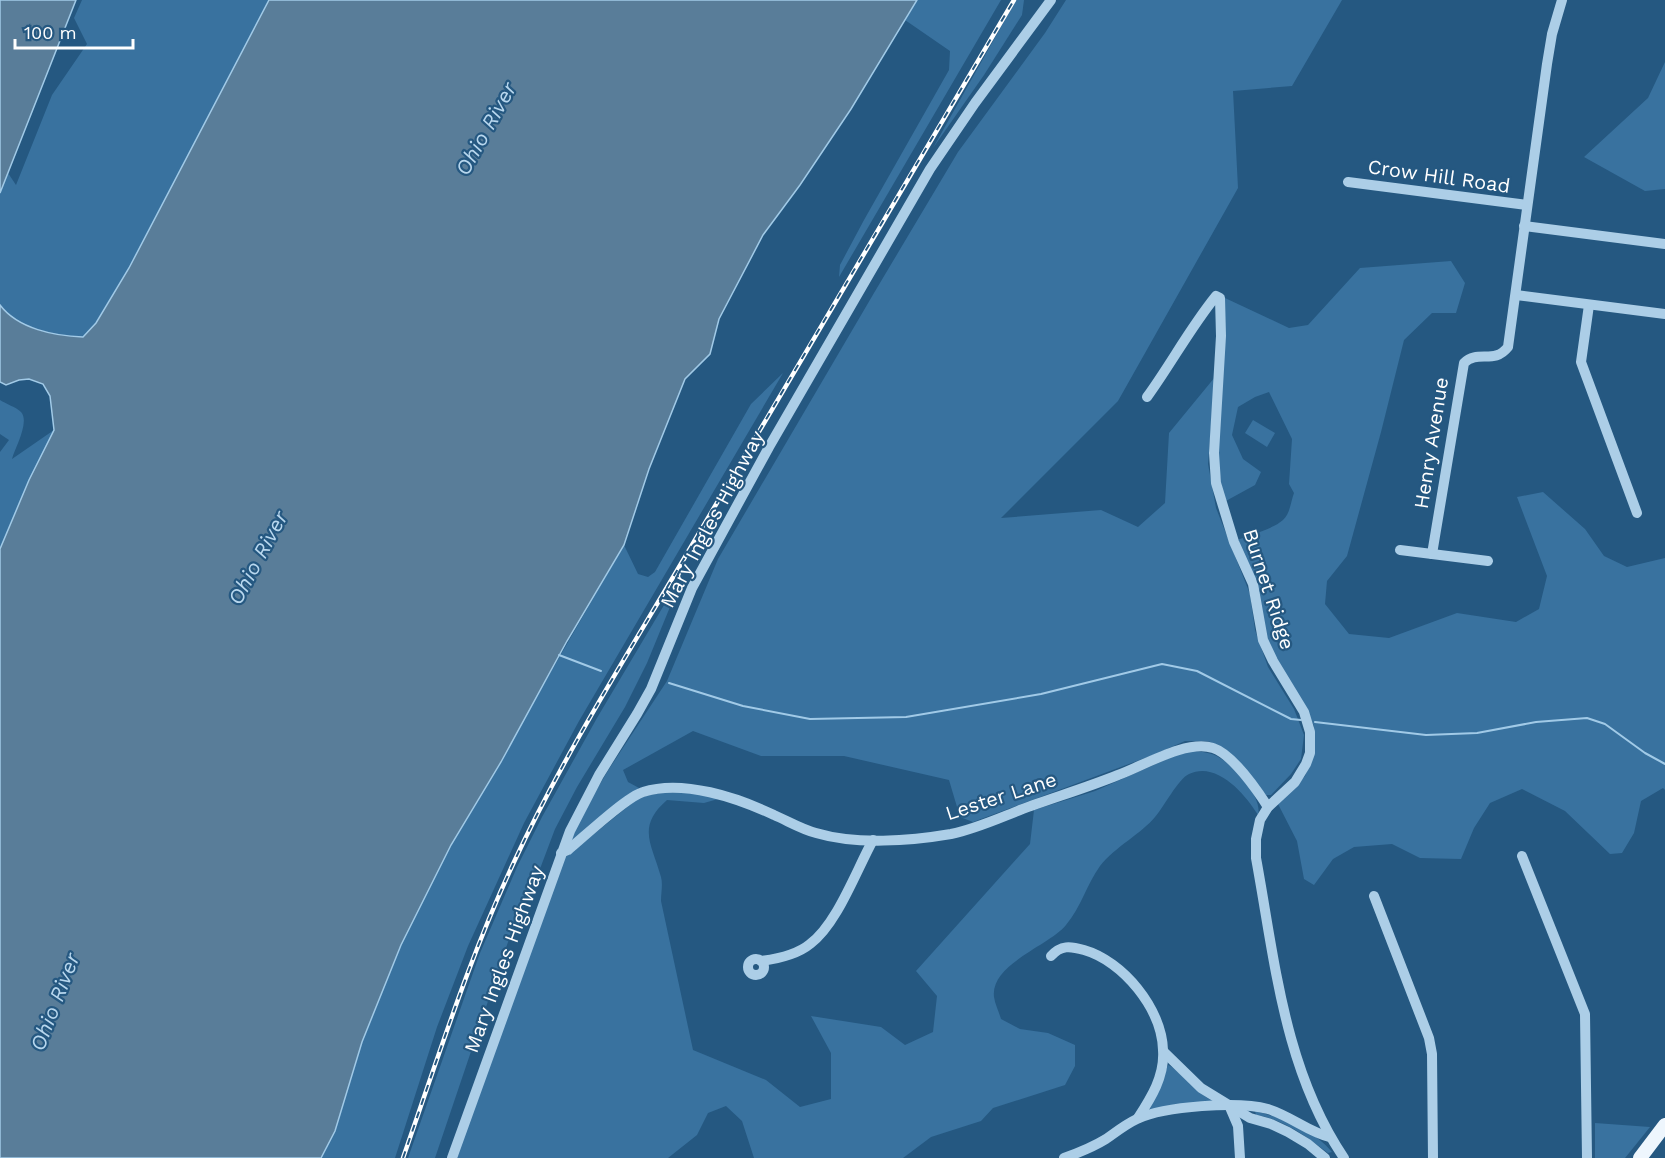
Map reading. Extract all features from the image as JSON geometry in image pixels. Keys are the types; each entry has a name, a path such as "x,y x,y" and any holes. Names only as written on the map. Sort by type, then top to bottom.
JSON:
{"main road":[{"path":"1640,1158 1665,1125"}],"street":[{"name":"Mary Ingles Highway","path":"452,1158 561,853 581,807 651,689 692,588 770,447 930,169 981,94 1051,0"},
{"path":"1562,0 1552,34 1515,295 1665,314"},
{"name":"Crow Hill Road","path":"1348,182 1527,206"},
{"path":"1524,226 1665,244"},
{"name":"Henry Avenue","path":"1432,554 1461,370 1464,363 1474,356 1495,357 1508,347 1515,295"},
{"name":"Burnet Ridge","path":"1147,397 1172,362 1195,323 1216,296 1220,298 1221,336 1214,453 1216,483 1234,542 1252,584 1263,640 1304,712 1310,732 1310,753 1306,764 1294,782 1263,812 1258,829 1256,858 1287,1027 1306,1087 1330,1137 1344,1158"},
{"path":"1589,305 1581,362 1637,513"},
{"path":"1400,550 1488,561"},
{"name":"Lester Lane","path":"561,853 568,850 638,794 665,788 716,793 816,834 873,840 931,836 961,831 1119,775 1180,750 1197,746 1212,747 1228,759 1254,787 1268,807"},
{"path":"761,961 801,949 819,936 833,917 873,840"},
{"path":"1522,856 1585,1014 1587,1158"},
{"path":"1374,896 1430,1038 1433,1158"},
{"path":"1051,956 1056,950 1065,946 1093,953 1118,968 1145,999 1159,1032 1164,1052 1157,1084 1138,1119"},
{"path":"1164,1052 1193,1082 1250,1118 1288,1132 1325,1158"},
{"path":"1064,1158 1104,1140 1138,1119 1178,1109 1228,1105 1268,1110 1305,1125 1317,1134 1330,1137"},
{"path":"1228,1105 1238,1126 1240,1158"}],"shaded area":[{"path":"82,0 269,0 129,268 96,323 83,337 38,330 17,320 0,305 0,193 8,173 16,185 52,95 87,44 74,18"},
{"path":"917,0 1001,0 839,277 840,265 949,70 950,51 905,20"},
{"path":"1016,0 1024,0 1022,15 933,148"},
{"path":"1066,0 1342,0 1292,86 1233,91 1238,188 1118,401 1001,518 1101,510 1138,527 1165,503 1169,433 1215,377 1208,464 1216,508 1250,594 1255,630 1268,667 1294,709 1304,735 1301,759 1291,774 1271,795 1266,795 1226,750 1208,741 1185,741 973,822 960,817 949,780 844,756 761,756 693,731 623,770 628,782 639,788 566,849 585,809 609,769 667,681 718,559 874,293 958,152 1045,33"},
{"path":"1665,62 1665,189 1645,191 1584,157 1648,98"},
{"path":"1451,261 1465,283 1456,313 1432,313 1404,340 1347,556 1327,581 1325,604 1349,634 1389,638 1457,613 1516,622 1539,609 1547,576 1517,497 1543,492 1585,529 1604,556 1627,567 1665,558 1665,790 1663,788 1641,801 1634,833 1622,853 1610,854 1565,811 1522,789 1490,803 1474,828 1461,859 1420,858 1392,844 1354,847 1333,859 1314,885 1304,879 1297,841 1278,804 1305,776 1315,745 1314,726 1268,644 1237,540 1273,526 1283,520 1287,514 1294,493 1289,484 1292,439 1269,392 1238,407 1232,435 1243,459 1261,472 1255,485 1224,502 1218,463 1225,298 1289,328 1308,325 1360,268"},
{"path":"783,373 579,721 524,823 468,946 437,1027 395,1158 321,1158 335,1131 362,1042 401,945 451,845 624,545 638,574 648,577 655,572 751,404"},
{"path":"0,400 19,410 23,416 23,428 12,459 54,430 29,480 0,549 0,452 9,440 0,434"},
{"path":"1253,420 1275,433 1267,447 1245,433"},
{"path":"686,568 647,663 625,707 577,787 555,829 535,882 508,942 435,1158 408,1158 480,953 517,867 597,718"},
{"path":"1192,751 1213,755 1233,768 1252,792 1256,800 1258,815 1238,789 1220,776 1199,771 1189,774 1180,781 1150,823 1100,866 1066,925 1011,965 995,985 994,997 1001,1019 1020,1029 1048,1033 1075,1045 1075,1066 1065,1085 993,1108 981,1121 931,1137 903,1158 754,1158 742,1121 726,1106 708,1113 697,1135 668,1158 455,1158 563,859 636,800 654,794 677,792 718,799 704,803 667,800 657,810 649,828 651,845 662,880 661,901 693,1050 766,1080 800,1107 831,1099 831,1053 811,1016 881,1027 905,1045 933,1032 937,996 916,971 1030,844 1034,810 1095,791 1174,756"},
{"path":"1168,1065 1200,1093 1213,1101 1149,1111"},
{"path":"1255,1111 1276,1117 1306,1131 1332,1152 1328,1153 1303,1135 1276,1120 1256,1115"},
{"path":"1595,1123 1650,1127 1625,1158 1595,1158"}],"water":[{"path":"0,0 76,0 0,193"},
{"name":"Ohio River","path":"269,0 917,0 851,109 763,235 719,319 710,354 685,379 649,469 624,545 567,641 501,762 451,845 401,945 362,1042 335,1131 321,1158 0,1158 0,549 29,480 54,430 50,396 43,384 29,379 6,385 0,382 0,305 17,320 49,333 83,337 96,323 129,268"}],"waterway":[{"path":"559,655 601,671"},
{"path":"669,683 743,706 810,719 906,717 1041,694 1162,664 1197,671 1291,719 1301,720"},
{"path":"1315,722 1426,735 1477,733 1536,722 1587,718 1605,724 1645,753 1665,764"}],"railway":[{"path":"403,1158 483,935 534,820 601,699 1014,0"}]}
